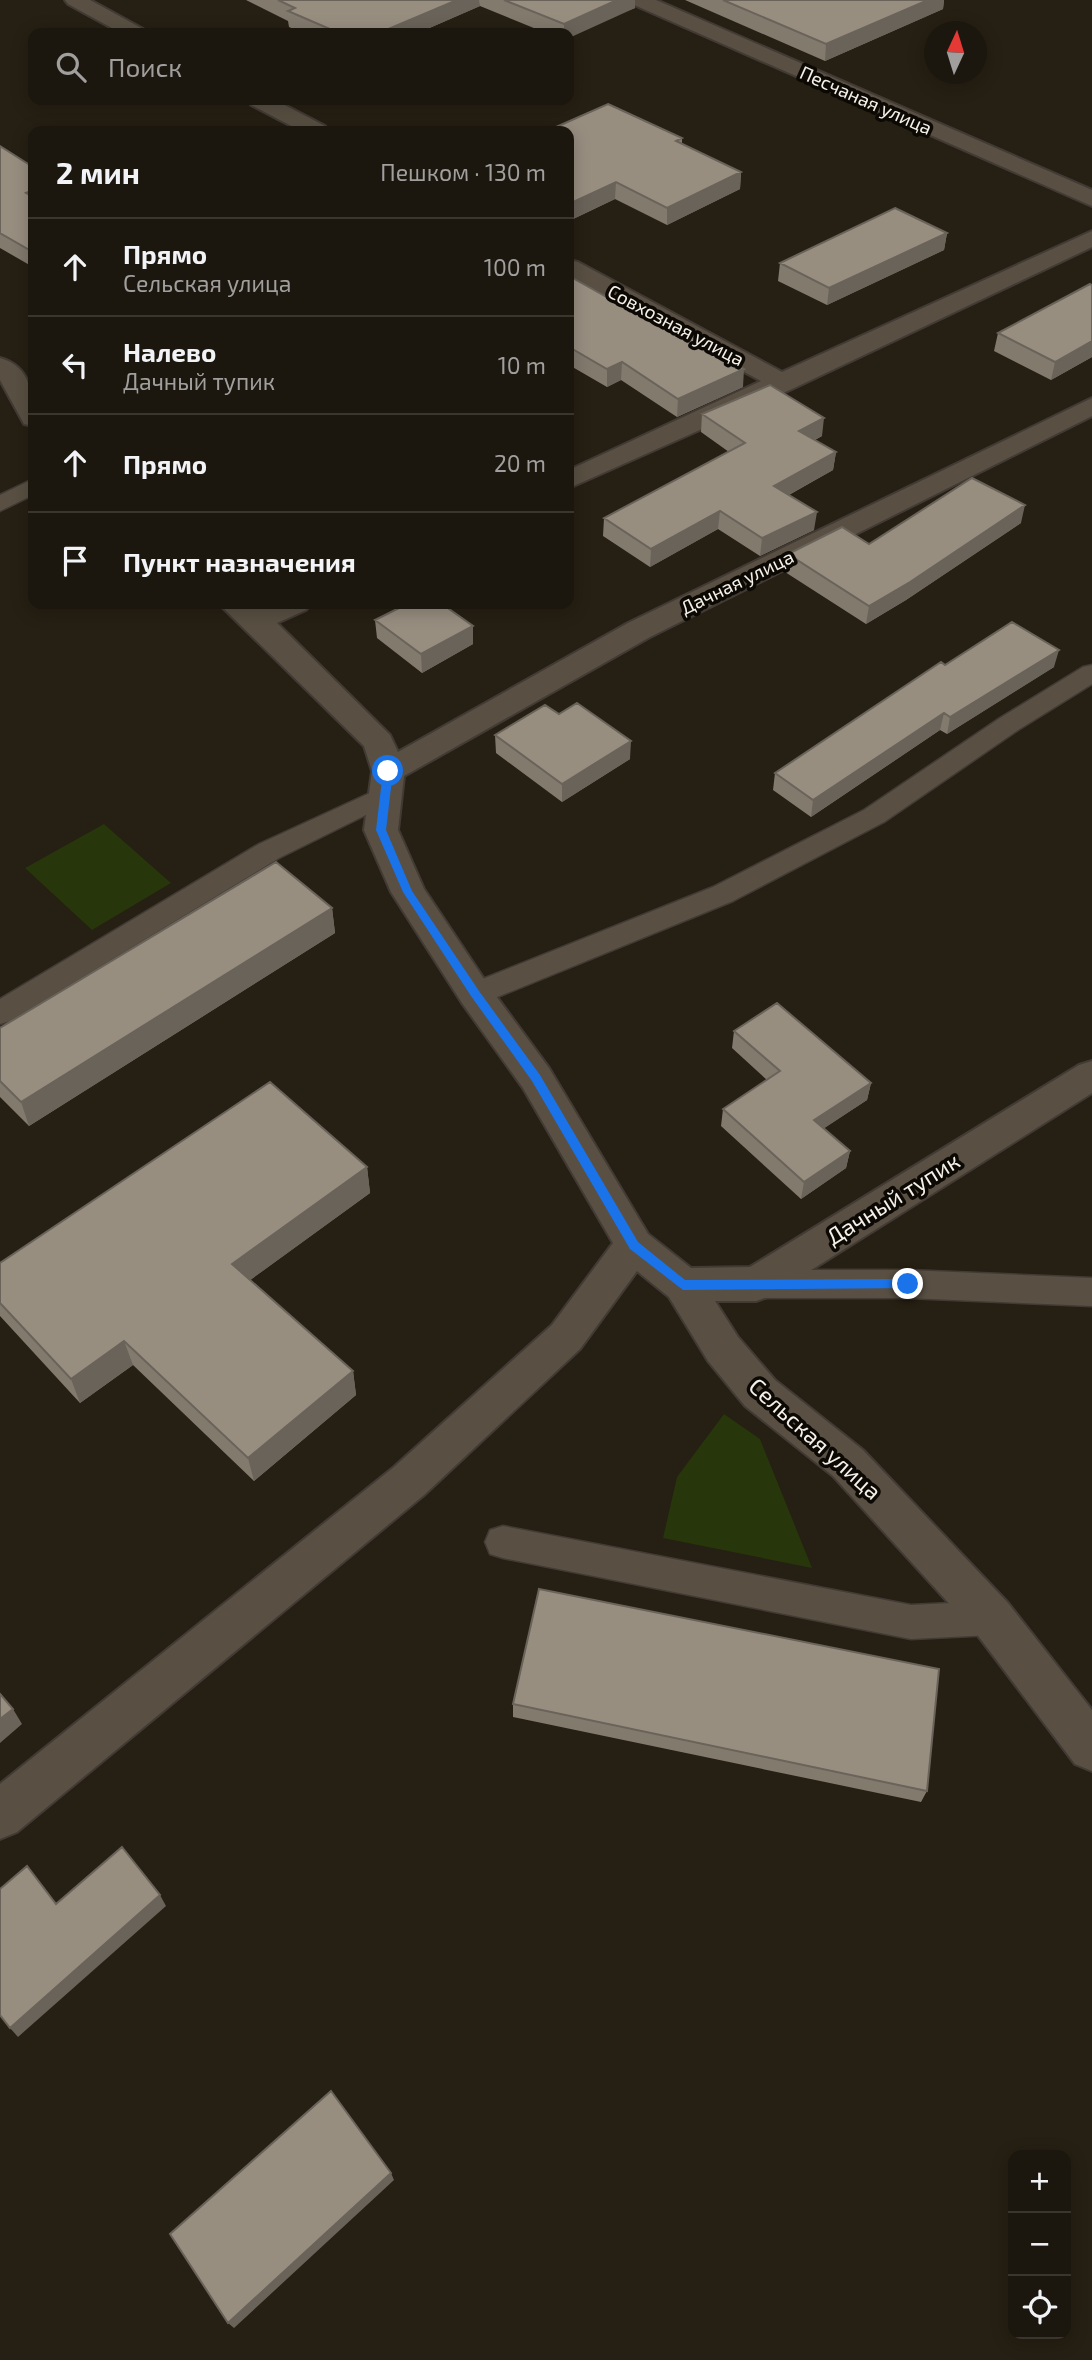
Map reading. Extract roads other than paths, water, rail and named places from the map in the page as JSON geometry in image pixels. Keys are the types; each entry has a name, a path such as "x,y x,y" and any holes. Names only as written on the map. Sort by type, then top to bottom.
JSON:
{"street":[{"path":"75,0 127,28"},
{"name":"Песчаная улица","path":"639,0 1092,199"},
{"path":"268,105 308,126"},
{"path":"574,478 1092,238"},
{"name":"Совхозная улица","path":"574,270 783,383"},
{"path":"0,366 16,381 28,407"},
{"name":"Дачная улица","path":"385,783 639,630 1092,406"},
{"path":"246,612 265,609"},
{"name":"Сельская улица","path":"246,612 379,742 385,783 381,830 408,892 475,994 536,1078 634,1245 683,1285 723,1349 760,1393 848,1463 992,1618 1092,1748"},
{"name":"Дачный тупик","path":"756,1284 1092,1075"},
{"path":"0,1815 409,1482 566,1337 634,1245"},
{"path":"683,1285 756,1284"}],"lane":[{"path":"0,504 28,489"},
{"path":"475,994 723,894 874,816 1009,724 1092,673"},
{"path":"0,1013 385,783"},
{"path":"756,1284 908,1284 1092,1292"},
{"path":"503,1542 911,1622 992,1618"}]}
